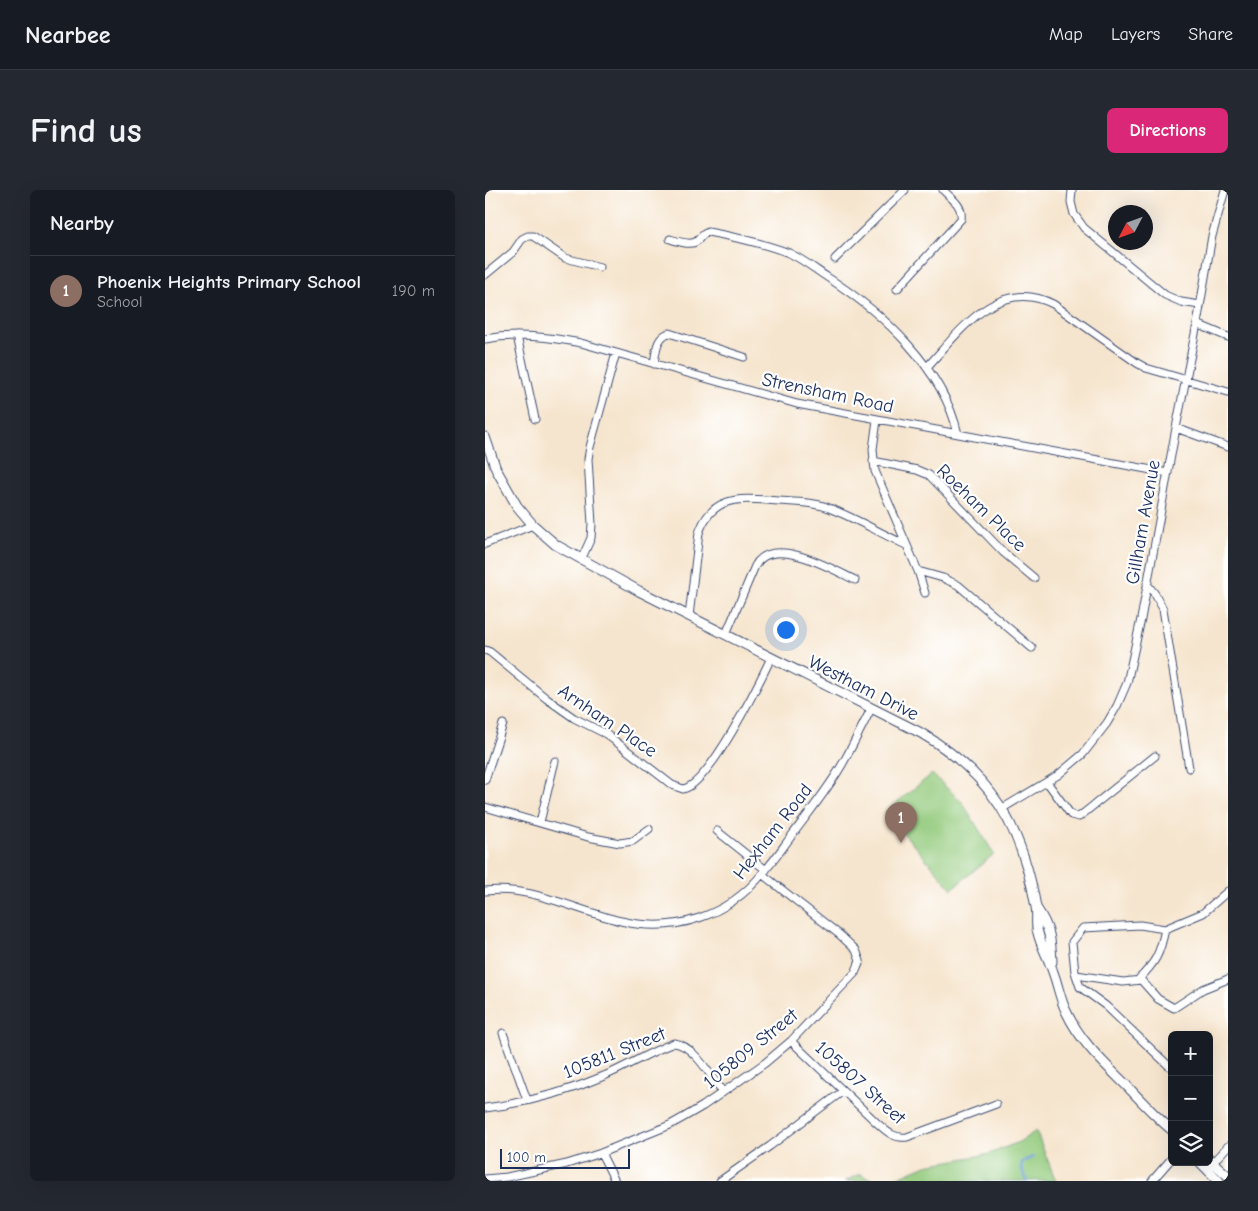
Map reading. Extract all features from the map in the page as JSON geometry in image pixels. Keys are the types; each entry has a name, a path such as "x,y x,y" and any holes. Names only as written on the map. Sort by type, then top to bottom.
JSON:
{"street":[{"path":"835,259 905,190"},
{"path":"897,289 961,219 959,206 943,190"},
{"path":"1072,190 1072,208 1084,228 1165,295 1181,302 1200,305"},
{"name":"Gillham Avenue","path":"1003,808 1047,782 1072,765 1083,754 1107,723 1127,683 1175,428 1197,324 1212,236 1225,190"},
{"path":"670,239 695,243 702,235 708,232 748,241 790,254 847,289 908,344 927,366 955,418 958,434"},
{"path":"485,275 513,252 522,239 528,236 533,236 565,258 600,267"},
{"path":"927,366 973,318 990,305 1009,298 1038,298 1053,304 1146,368 1228,392"},
{"path":"1197,324 1228,337"},
{"path":"654,364 659,340 663,335 669,333 744,357"},
{"name":"Strensham Road","path":"485,339 500,336 553,338 616,353 773,399 1168,473"},
{"path":"517,336 535,419"},
{"path":"581,560 591,538 592,524 588,459 590,447 616,353"},
{"path":"877,420 873,461 879,480 918,571 925,593"},
{"path":"1175,428 1228,448"},
{"name":"Westham Drive","path":"485,437 496,469 517,506 533,525 556,545 689,616 921,733 943,746 964,762 1003,808 1013,826 1021,847 1037,909 1044,919 1050,934 1053,970 1066,1011 1091,1051 1168,1127"},
{"name":"Roeham Place","path":"873,461 917,470 929,475 1003,552 1034,578"},
{"path":"689,616 699,533 703,522 717,507 733,500 742,498 827,507 906,545"},
{"path":"485,544 533,525"},
{"path":"726,634 758,559 767,554 799,555 855,580"},
{"path":"918,571 943,578 958,585 1032,648"},
{"path":"1147,584 1163,609 1189,768"},
{"name":"Arnham Place","path":"485,650 564,711 606,734 672,785 683,789 693,785 735,728 771,658"},
{"name":"Hexham Road","path":"485,891 497,889 517,891 620,921 643,925 673,924 699,919 724,908 743,894 764,872 818,802 843,764 871,709"},
{"path":"485,780 503,724"},
{"path":"1047,782 1071,815 1079,817 1155,756"},
{"path":"540,822 555,761"},
{"path":"485,807 620,843 633,841 649,829"},
{"path":"717,831 764,872"},
{"name":"105809 Street","path":"485,1179 494,1180 567,1164 670,1125 703,1106 791,1041 855,972 860,961 859,954 854,946 764,872"},
{"path":"1168,1065 1106,1006 1080,987 1076,974 1072,942 1083,928 1140,924 1165,929 1203,913 1228,891"},
{"path":"1138,980 1153,965 1162,945 1165,929"},
{"path":"1076,974 1123,982 1141,980 1158,999 1175,1008 1203,989 1228,979"},
{"path":"503,1033 527,1100"},
{"name":"105807 Street","path":"791,1041 883,1128 899,1138 913,1135 996,1104"},
{"name":"105811 Street","path":"485,1108 567,1090 605,1076 674,1043 681,1044 696,1057 723,1092"},
{"path":"720,1181 843,1091"},
{"path":"1213,1159 1228,1146"},
{"path":"601,1152 615,1181"},
{"path":"1152,1181 1168,1163"},
{"path":"1213,1163 1228,1176"},
{"path":"1204,1166 1219,1181"}],"green space":[{"path":"932,774 962,802 994,854 952,889 885,812"},
{"path":"1036,1131 1056,1181 889,1181 926,1165 989,1154 1019,1142"},
{"path":"861,1174 875,1181 845,1181"}],"waterway":[{"path":"1027,1181 1021,1168 1022,1162 1033,1157"}],"place":[{"name":"Phoenix Heights Primary School","path":"901,843"}]}
